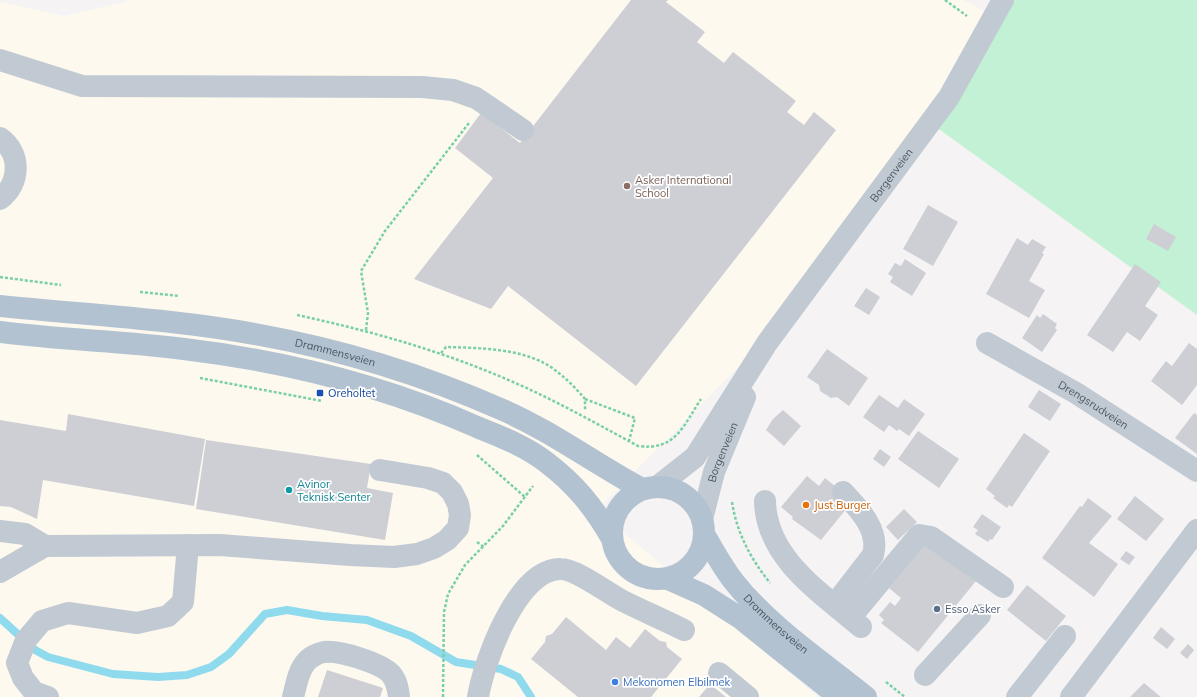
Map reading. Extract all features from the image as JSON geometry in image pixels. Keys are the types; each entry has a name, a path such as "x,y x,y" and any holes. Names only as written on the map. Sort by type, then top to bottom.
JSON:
{"main road":[{"name":"Drammensveien","path":"0,306 197,325 261,335 323,348 443,386 503,410 566,443 622,478 650,488"},
{"path":"0,332 182,348 241,357 332,377 425,406 504,438 545,461 576,487 596,511 611,537 615,552 624,566 637,575 652,580 668,579 682,573 694,562 702,549 703,527 695,506 685,495 671,489 650,488 630,496 620,507 613,521 611,537"},
{"name":"Drammensveien","path":"703,527 721,563 751,601 775,623 866,697"},
{"name":"Drammensveien","path":"668,579 704,595 740,618 839,697"}],"street":[{"name":"Borgenveien","path":"650,488 695,457 767,342 949,97 1003,0"},
{"path":"0,60 82,86 422,87 453,90 476,98 522,130"},
{"path":"0,138 6,142 14,156 17,168 14,181 6,194 0,199"},
{"name":"Borgenveien","path":"703,527 714,472 767,342"},
{"name":"Drengsrudveien","path":"987,343 1076,392 1197,471"},
{"path":"0,572 45,546 220,545 350,556 394,557 417,554 434,548 447,540 458,528 460,515 458,504 452,492 443,483 428,478 380,470"},
{"path":"843,492 860,511 869,526 875,547 849,617"},
{"path":"766,501 766,514 769,528 777,546 809,583 849,617"},
{"path":"1071,697 1197,530"},
{"path":"0,531 24,534 45,546"},
{"path":"849,617 919,535 931,537 1003,587"},
{"path":"48,697 34,692 23,678 17,663 26,640 42,620 68,613 137,623 168,616 183,602 188,545"},
{"path":"480,689 489,654 503,624 524,590 541,575 552,570 563,569 577,575 622,600 684,630"},
{"path":"925,675 980,615"},
{"path":"1017,697 1065,636"},
{"path":"293,697 300,672 306,662 316,654 326,652 335,652 384,668 392,675 398,685 399,697"},
{"path":"719,673 748,697"}],"path":[{"path":"945,0 972,20"},
{"path":"366,330 368,313 360,271 385,231 457,138"},
{"path":"0,277 59,285"},
{"path":"441,353 446,347 485,348 519,354 546,364 571,383 585,399 635,418 629,441"},
{"path":"193,376 326,402"},
{"path":"585,399 585,410"},
{"path":"473,452 525,497"},
{"path":"442,697 444,612 448,594 465,565 503,526 533,486"}],"shaded area":[{"path":"132,0 963,0 991,14 945,95 765,340 597,510 818,697 0,697 0,2 64,16"}],"green space":[{"path":"1007,0 1197,0 1197,315 936,127"}],"building":[{"path":"631,0 668,0 666,2 705,32 697,42 724,63 733,52 796,101 787,112 804,125 814,112 836,130 636,386 508,286 491,309 414,279 493,178 455,148 481,113 520,143"},
{"path":"928,205 958,222 933,266 903,249"},
{"path":"1154,224 1176,237 1168,251 1146,239"},
{"path":"1017,238 1028,245 1032,239 1046,247 1042,253 1044,254 1029,281 1045,290 1029,318 986,294"},
{"path":"905,259 926,273 912,296 890,282 893,277 888,274 895,263 901,266"},
{"path":"1135,264 1161,282 1145,306 1158,315 1140,341 1127,332 1113,352 1087,335"},
{"path":"866,288 880,297 869,315 854,306"},
{"path":"1043,314 1057,324 1055,328 1057,330 1042,352 1022,338 1037,315 1040,318"},
{"path":"1189,343 1197,349 1197,385 1182,405 1151,381 1166,361 1172,366"},
{"path":"827,349 868,378 849,406 837,397 831,398 820,391 819,385 807,377"},
{"path":"1039,390 1061,404 1050,421 1028,407"},
{"path":"879,395 898,408 904,399 925,414 909,436 899,429 897,431 889,425 884,432 863,417"},
{"path":"783,410 801,426 784,446 766,430 773,419"},
{"path":"1194,413 1197,415 1197,454 1175,438"},
{"path":"68,414 205,439 194,506 43,480 37,519 11,507 0,506 0,420 66,431"},
{"path":"918,431 959,459 939,488 898,459"},
{"path":"1024,433 1050,451 1012,507 1009,505 1007,508 993,498 995,496 986,489"},
{"name":"Avinor Teknisk Senter","path":"206,440 371,464 367,488 393,493 385,540 196,509"},
{"path":"880,449 891,457 884,467 873,459"},
{"path":"807,476 819,486 825,478 841,491 847,508 821,540 792,519 793,517 781,507"},
{"path":"1135,496 1164,519 1146,541 1117,519"},
{"path":"1088,498 1112,516 1089,543 1118,564 1094,597 1042,558 1080,506 1082,507"},
{"path":"904,509 917,522 898,540 886,527"},
{"path":"982,514 1001,527 992,540 990,539 988,542 975,534 978,530 973,527"},
{"path":"925,544 976,581 918,652 881,623 884,620 879,615 890,602 895,606 901,598 889,588"},
{"path":"1126,551 1135,557 1129,565 1120,559"},
{"path":"1027,585 1066,616 1046,641 1007,610"},
{"path":"566,617 606,650 616,637 630,648 645,629 660,641 666,642 667,647 682,659 651,697 578,697 531,659 545,642 546,636 552,634"},
{"path":"1161,627 1175,639 1167,649 1153,638"},
{"path":"1188,644 1194,650 1187,659 1180,653"},
{"path":"327,670 383,688 380,697 318,697"},
{"path":"1144,683 1161,697 1130,697"},
{"path":"710,684 726,697 699,697"}],"waterway":[{"path":"0,618 35,650 48,657 113,674 158,677 187,675 211,667 229,654 265,614 287,610 322,616 367,620 411,636 456,662 501,669 518,677 531,697"}],"place":[{"name":"Asker International School","path":"627,186"},
{"name":"Oreholtet","path":"320,393"},
{"name":"Avinor Teknisk Senter","path":"289,490"},
{"name":"Just Burger","path":"806,505"},
{"name":"Esso Asker","path":"937,609"},
{"name":"Mekonomen Elbilmek","path":"615,682"}]}
